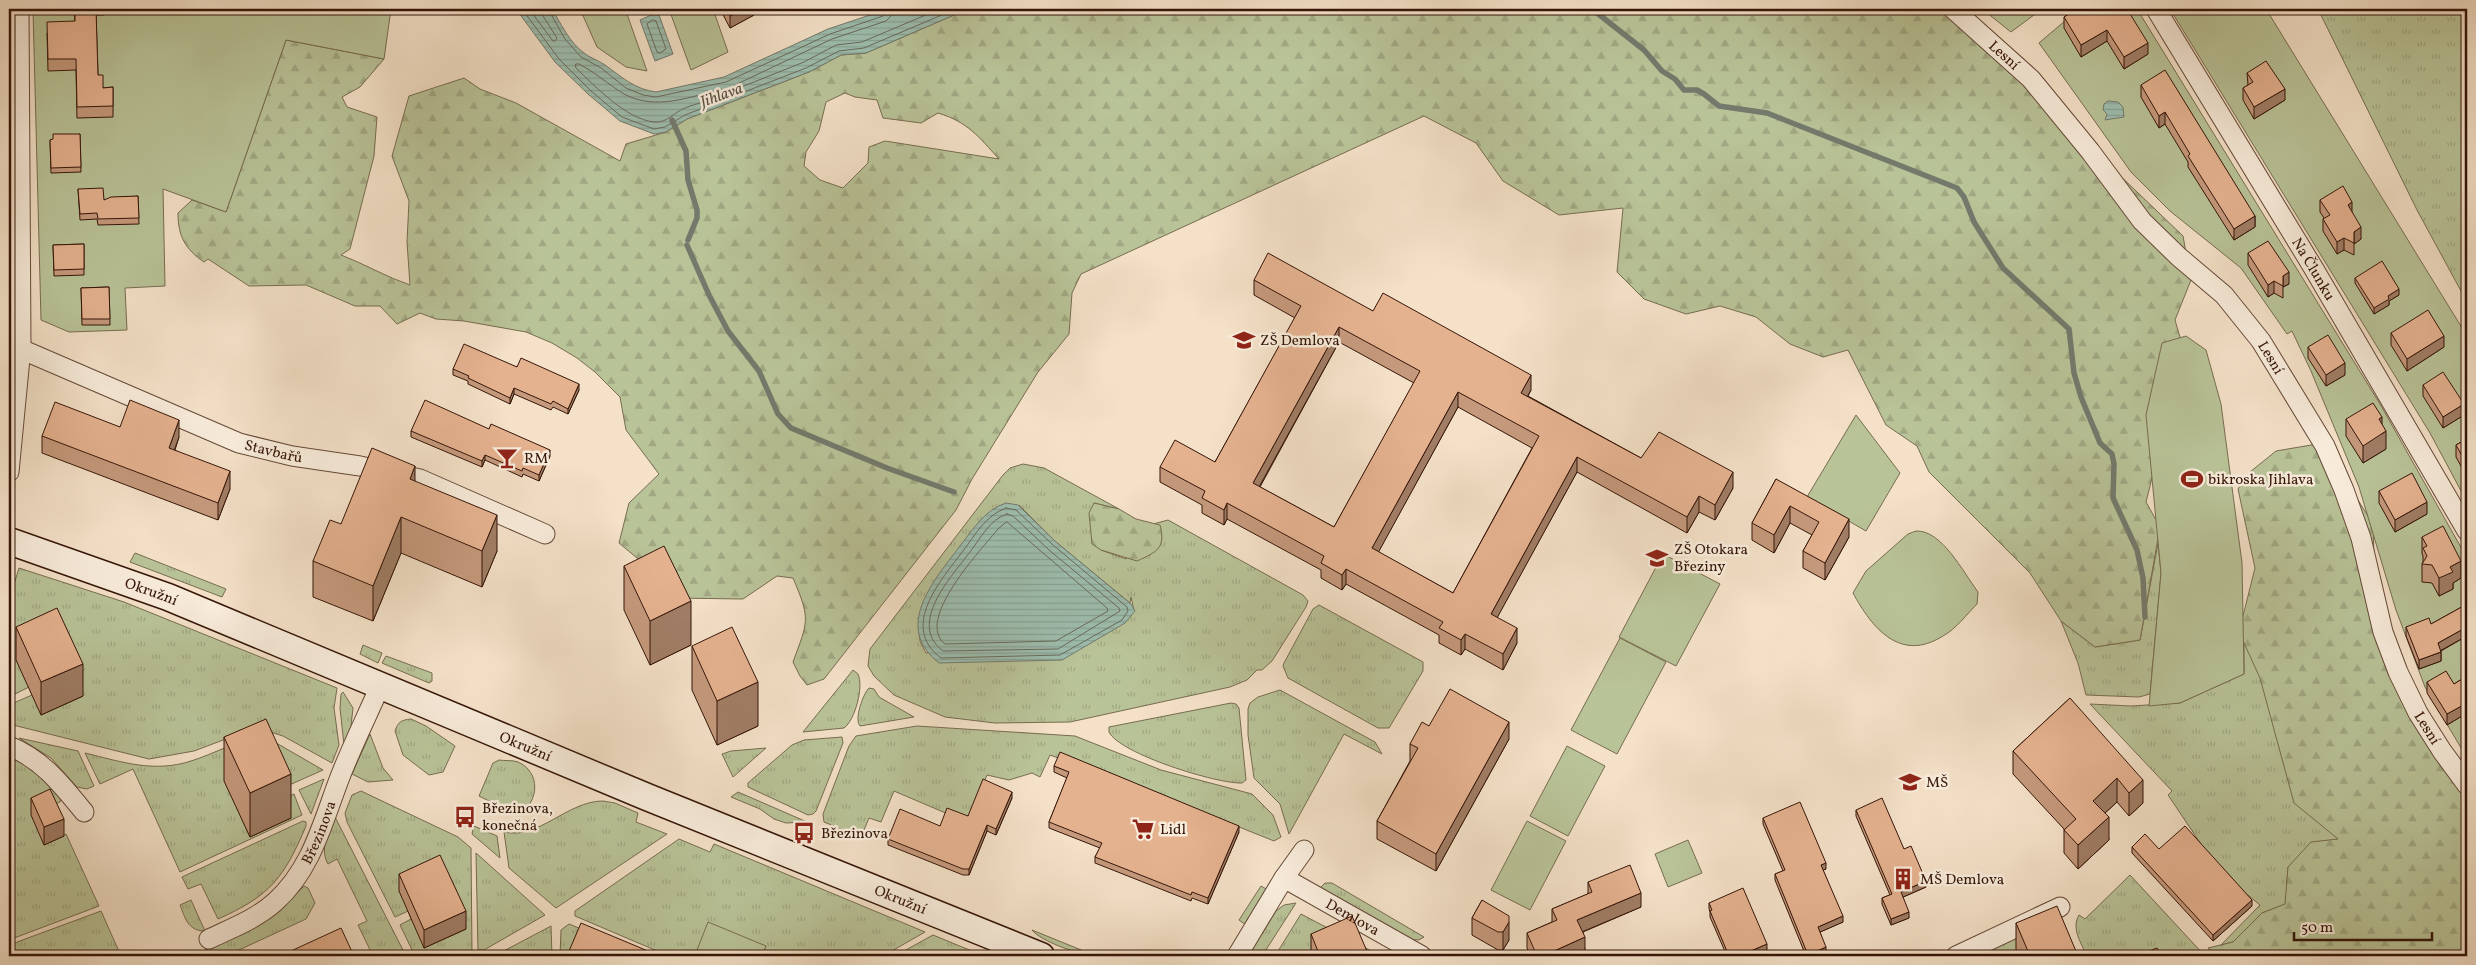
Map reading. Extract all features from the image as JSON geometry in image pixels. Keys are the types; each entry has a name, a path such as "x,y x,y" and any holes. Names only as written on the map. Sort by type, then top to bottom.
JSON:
{"street":[{"path":"9,472 15,346 14,51 18,9"},
{"name":"Lesní","path":"1953,9 2031,79 2090,151 2142,221 2179,257 2224,295 2261,341 2325,446 2344,490 2360,538 2383,632 2398,672 2418,713 2442,752 2467,785"},
{"name":"Na Člunku","path":"2156,9 2319,277 2467,531"},
{"name":"Stavbařů","path":"15,346 239,443 292,456 360,466 420,479 545,534"},
{"name":"Okružní","path":"9,541 168,597 647,797 1041,956"},
{"name":"Březinova","path":"209,939 257,915 275,902 309,859 341,776 380,686"},
{"path":"9,746 34,759 52,773 84,812"},
{"path":"1237,956 1284,878 1304,850"},
{"name":"Demlova","path":"1284,878 1422,956"},
{"path":"1956,956 2060,907"}],"green space":[{"path":"33,9 391,9 384,59 286,40 226,212 163,189 165,286 125,288 127,330 69,332 41,320"},
{"path":"580,9 640,9 627,14 647,71 626,67 597,47"},
{"path":"669,9 713,9 728,52 691,70"},
{"path":"968,9 1946,9 2183,236 2191,280 2175,320 2184,351 2146,502 2160,527 2140,640 2095,647 2061,621 2030,573 1929,472 1917,446 1886,425 1848,350 1823,357 1790,344 1756,317 1720,306 1686,314 1644,299 1617,272 1623,208 1559,215 1503,181 1476,143 1424,116 1081,274 1072,293 1069,334 1038,372 972,479 956,510 824,679 807,685 793,662 802,637 805,612 793,578 777,576 743,599 674,598 655,573 619,543 629,503 659,474 626,430 620,397 595,372 577,358 552,343 526,332 464,321 436,319 420,313 397,324 380,306 355,306 306,285 249,286 208,259 204,262 197,257 187,247 179,229 178,213 192,200 226,212 286,40 384,59 360,87 342,97 347,107 377,117 374,156 350,249 341,255 410,285 407,242 409,201 392,156 409,96 464,78 480,89 516,103 620,161 626,144 666,132 687,119 809,72 841,55 866,53","holes":["845,93 855,97 877,100 883,118 921,123 938,113 948,117 972,131 999,159 885,141 869,147 868,163 843,188 820,180 804,166 806,152 819,131 826,102"]},
{"path":"1982,9 2042,9 2011,32"},
{"path":"2079,9 2137,9 2380,404 2467,558 2467,758 2425,687 2396,610 2359,487 2311,371 2292,331 2287,334 2241,268 2170,211 2131,172 2039,43"},
{"path":"2170,9 2266,9 2467,336 2467,502 2430,433"},
{"path":"2318,9 2467,9 2467,302 2417,210"},
{"name":"bikroska Jihlava","path":"2186,336 2206,350 2221,404 2242,563 2244,674 2180,703 2149,706 2161,573 2146,415 2162,343"},
{"path":"1856,415 1900,473 1866,531 1807,497"},
{"path":"2317,444 2326,449 2373,524 2375,590 2385,653 2455,756 2467,770 2467,956 2218,956 2208,948 2233,942 2262,913 2285,904 2288,867 2311,842 2338,839 2294,803 2260,678 2239,632 2255,568 2238,489 2250,472 2276,451"},
{"path":"1023,464 1044,468 1119,509 1094,503 1101,550 1126,559 1153,524 1168,520 1303,595 1308,601 1306,607 1272,661 1262,670 1257,670 1247,680 1230,687 1070,722 995,723 945,717 894,695 874,676 868,666 870,649 1010,468","holes":["1019,505 1056,542 1130,603 1131,597 1134,611 926,653 920,641 919,631"]},
{"path":"1094,503 1119,509 1136,519 1160,525 1162,533 1161,544 1155,552 1137,561 1101,550 1092,544 1089,513"},
{"path":"1916,531 1935,537 1959,564 1978,592 1977,604 1952,629 1943,636 1928,643 1913,646 1889,638 1878,629 1853,593 1866,571 1908,534"},
{"path":"2158,543 2161,573 2150,694 2139,697 2086,695 2078,663 2061,621 2095,647 2140,640"},
{"path":"135,553 226,589 222,597 130,562"},
{"path":"1663,554 1720,584 1676,666 1619,637"},
{"path":"19,568 124,602 337,688 334,708 339,745 332,763 283,736 261,729 247,731 194,751 149,759 9,724 9,705 32,695 29,687 9,697 9,601"},
{"path":"1319,605 1423,662 1423,671 1389,728 1378,728 1288,678 1283,666 1284,663 1313,609"},
{"path":"1620,638 1666,662 1617,754 1571,730"},
{"path":"2244,641 2338,839 2288,867 2286,904 2262,913 2233,942 2221,945 2260,905 2232,882 2209,856 2168,795 2172,791 2090,704 2131,706 2180,703 2244,674"},
{"path":"363,645 382,653 378,663 360,654"},
{"path":"386,656 432,673 432,681 429,683 382,663"},
{"path":"853,670 858,674 860,687 855,711 848,724 844,728 803,732"},
{"path":"869,688 874,689 879,697 914,717 860,726 858,718 860,707 864,695"},
{"path":"1280,690 1375,742 1382,754 1344,734 1289,834 1280,804 1254,778 1248,735 1248,709 1250,703 1258,697"},
{"path":"343,692 353,708 351,726 344,745 340,708 341,694"},
{"path":"1231,703 1236,704 1239,708 1246,780 1242,783 1212,779 1149,758 1117,741 1109,732 1109,727"},
{"path":"411,719 426,726 455,746 443,772 429,775 403,755 395,731 400,722"},
{"path":"917,726 1075,736 1161,770 1252,794 1273,815 1281,837 1274,841 1167,798 1050,755 1040,777 1032,773 1009,780 987,775 960,841 962,820 894,791 881,822 869,818 861,837 824,822 823,814 849,746 856,736"},
{"path":"370,734 383,768 393,780 368,782 352,774"},
{"path":"842,737 843,743 816,811 813,814 808,815 748,787 748,783 792,745 804,740"},
{"path":"19,738 78,751 94,786 87,789 77,787 51,758"},
{"path":"261,738 278,744 323,770 278,790 225,781 250,837 282,799 294,794 302,815 180,872 133,769 100,784 85,753 138,765 164,766 191,761 234,744"},
{"path":"1567,746 1605,766 1568,836 1530,816"},
{"path":"766,748 733,777 722,754 731,751"},
{"path":"9,753 34,766 61,797 60,802 31,815 63,836 66,834 99,906 9,940"},
{"path":"499,760 518,762 531,773 534,780 534,795 531,802 520,813 511,812 479,796 493,763"},
{"path":"324,779 311,814 299,790"},
{"path":"361,791 458,837 471,848 472,953 462,956 415,956 400,925 411,919 408,911 395,917 347,822 345,813 352,795"},
{"path":"738,792 807,822 786,823 774,819 760,809 731,797"},
{"path":"603,801 615,803 638,813 636,822 667,834 556,908 509,868 504,832 517,833 529,831 577,807"},
{"path":"335,817 406,956 373,956 358,925 367,921 337,859 328,864 325,858 326,840"},
{"path":"303,821 306,822 306,826 282,872 263,893 236,911 218,919 201,884 188,889 182,877"},
{"path":"1527,821 1566,841 1530,910 1491,890"},
{"path":"474,826 497,836 500,858 472,834"},
{"path":"679,839 710,852 714,844 925,932 883,956 762,956 766,946 697,950 712,956 669,956 575,916 575,911"},
{"path":"1688,840 1702,873 1668,887 1655,854"},
{"path":"476,853 545,915 484,950 478,950"},
{"path":"2130,875 2205,956 2087,956 2076,930 2079,915 2085,919"},
{"path":"1325,883 1332,883 1424,937 1419,940 1406,939 1319,889"},
{"path":"304,886 308,888 315,903 306,919 226,956 192,956 258,926 279,911"},
{"path":"1261,886 1268,890 1246,925 1239,920"},
{"path":"191,900 205,931 191,926 184,915 180,905"},
{"path":"1296,903 1262,956 1248,956 1276,911 1284,905"},
{"path":"101,911 121,956 9,956 9,945"},
{"path":"1301,914 1381,956 1275,956"},
{"path":"708,922 766,946 762,956 712,956 697,950"},
{"path":"569,924 647,956 560,956 561,930"},
{"path":"2048,924 2016,956 1987,956 1985,950"},
{"path":"551,926 552,956 495,956 500,953"},
{"path":"1032,930 1096,956 1062,947 1043,939"},
{"path":"933,935 984,956 895,956"}],"water":[{"name":"Jihlava","path":"516,9 552,9 570,39 584,53 635,85 656,92 724,77 828,29 888,9 968,9 866,53 841,55 809,72 687,119 666,132 654,134 620,121 588,94 555,62"},
{"path":"658,12 673,54 655,61 640,20"},
{"path":"2108,101 2118,102 2123,107 2124,117 2105,120 2107,114 2103,110 2104,104"},
{"path":"1006,503 1018,505 1056,542 1131,604 1135,611 1125,623 1062,660 939,663 926,649 919,635 918,620 922,605 938,575 974,527 991,510"}],"building":[{"path":"75,9 96,9 98,75 103,75 103,88 113,87 113,106 77,107 76,59 48,59 47,22 75,21"},
{"path":"726,9 744,9 730,16"},
{"path":"2077,9 2127,9 2148,43 2124,57 2107,30 2081,45 2064,17"},
{"path":"2266,61 2285,89 2254,107 2243,88 2253,82 2247,73"},
{"path":"2165,70 2255,216 2234,229 2188,156 2190,154 2165,112 2159,116 2141,85"},
{"path":"53,134 80,134 81,167 51,168 50,140 53,139"},
{"path":"2343,186 2352,202 2348,205 2361,227 2354,232 2354,243 2344,238 2337,242 2323,219 2330,215 2320,200"},
{"path":"103,188 104,200 111,197 138,196 139,218 98,219 97,213 80,214 78,189"},
{"path":"2268,241 2289,272 2283,276 2283,286 2274,281 2268,285 2248,253"},
{"path":"84,244 84,269 54,270 53,245"},
{"path":"1268,253 1373,311 1383,293 1531,375 1521,393 1641,458 1659,432 1733,472 1715,505 1699,496 1687,517 1577,457 1491,614 1517,628 1503,654 1465,634 1461,640 1439,628 1443,622 1346,569 1342,575 1321,563 1324,556 1227,503 1224,510 1202,498 1205,491 1160,467 1175,440 1215,462 1301,306 1254,280","holes":["1339,327 1420,371 1334,527 1253,483","1458,392 1539,436 1453,593 1372,548"]},
{"path":"2382,261 2399,289 2388,296 2389,299 2374,308 2355,278"},
{"path":"109,287 110,319 82,319 81,288"},
{"path":"2428,310 2444,336 2407,359 2391,333"},
{"path":"2328,335 2345,363 2326,375 2308,347"},
{"path":"464,344 517,367 521,358 579,384 568,409 553,401 551,404 514,388 510,398 453,369"},
{"path":"2443,372 2464,404 2443,417 2423,385"},
{"path":"130,400 179,420 169,448 230,471 218,503 42,436 55,402 120,427"},
{"path":"425,400 489,429 491,424 550,450 539,475 523,468 522,471 485,455 482,461 411,431"},
{"path":"2373,403 2382,417 2379,419 2386,431 2363,446 2346,419"},
{"path":"2467,439 2467,465 2456,445"},
{"path":"372,448 415,466 410,479 497,515 482,551 401,517 373,586 313,561 330,520 341,524"},
{"path":"2412,473 2427,502 2395,520 2379,491"},
{"path":"1776,479 1849,519 1825,563 1803,551 1819,522 1790,506 1774,535 1752,523"},
{"path":"2443,526 2461,561 2450,567 2453,572 2439,578 2432,565 2422,564 2427,556 2423,548 2427,546 2422,537"},
{"path":"664,546 691,601 650,621 624,566"},
{"path":"2467,604 2467,632 2465,628 2438,643 2441,652 2419,660 2406,627 2429,618 2431,624"},
{"path":"57,608 83,664 41,682 16,627"},
{"path":"732,627 758,682 717,701 692,646"},
{"path":"2446,671 2454,684 2467,676 2467,703 2447,714 2427,682"},
{"path":"1450,689 1509,722 1436,854 1377,821 1418,748 1410,744 1422,722 1429,726"},
{"path":"2070,698 2143,780 2129,793 2117,778 2093,801 2109,817 2078,845 2064,830 2076,819 2013,751"},
{"path":"266,719 291,774 250,793 224,737"},
{"name":"Lidl","path":"1060,752 1239,826 1208,898 1192,892 1191,895 1095,857 1102,843 1049,822 1069,772 1054,766"},
{"path":"983,779 1012,792 996,829 987,825 969,869 963,869 888,839 900,809 940,826 947,808 968,816"},
{"path":"50,789 64,819 44,827 31,798"},
{"path":"1882,798 1904,849 1911,846 1926,881 1901,892 1909,912 1891,919 1882,898 1892,894 1856,810"},
{"path":"1800,802 1826,863 1821,865 1843,916 1818,927 1826,947 1808,955 1775,874 1785,870 1763,818"},
{"path":"2185,826 2252,900 2213,935 2132,847 2145,834 2159,849"},
{"path":"440,855 466,911 424,930 399,874"},
{"path":"1630,865 1641,893 1577,920 1585,937 1543,956 1537,956 1527,933 1557,920 1552,909 1592,892 1588,882"},
{"path":"1743,888 1767,944 1739,956 1729,956 1710,911 1712,910 1709,903"},
{"path":"1482,900 1509,916 1509,922 1503,932 1498,932 1472,918"},
{"path":"9,903 14,914 9,916"},
{"path":"2057,906 2078,956 2030,956 2016,923"},
{"path":"1352,916 1369,956 1320,956 1311,934"},
{"path":"581,923 660,956 580,956 569,951"},
{"path":"341,928 354,956 280,956"},
{"path":"2157,948 2161,956 2136,956"}],"waterway":[{"path":"1592,9 1644,50 1662,71 1675,79 1684,90 1697,90 1719,106 1767,113 1957,188 1964,197 1974,222 2003,268 2069,329 2074,373 2081,397 2100,443 2112,454 2114,464 2113,498 2137,550 2143,578 2145,617"},
{"path":"672,120 686,151 688,180 697,210 697,218 688,240"},
{"path":"687,245 709,295 728,331 759,371 778,414 791,428 887,468 954,492"}],"place":[{"name":"ZŠ Demlova","path":"1244,340"},
{"name":"RM","path":"507,458"},
{"name":"bikroska Jihlava","path":"2192,479"},
{"name":"ZŠ Otokara Březiny","path":"1657,558"},
{"name":"MŠ","path":"1910,782"},
{"name":"Březinova, konečná","path":"465,817"},
{"name":"Lidl","path":"1143,829"},
{"name":"Březinova","path":"804,833"},
{"name":"MŠ Demlova","path":"1903,879"}]}
